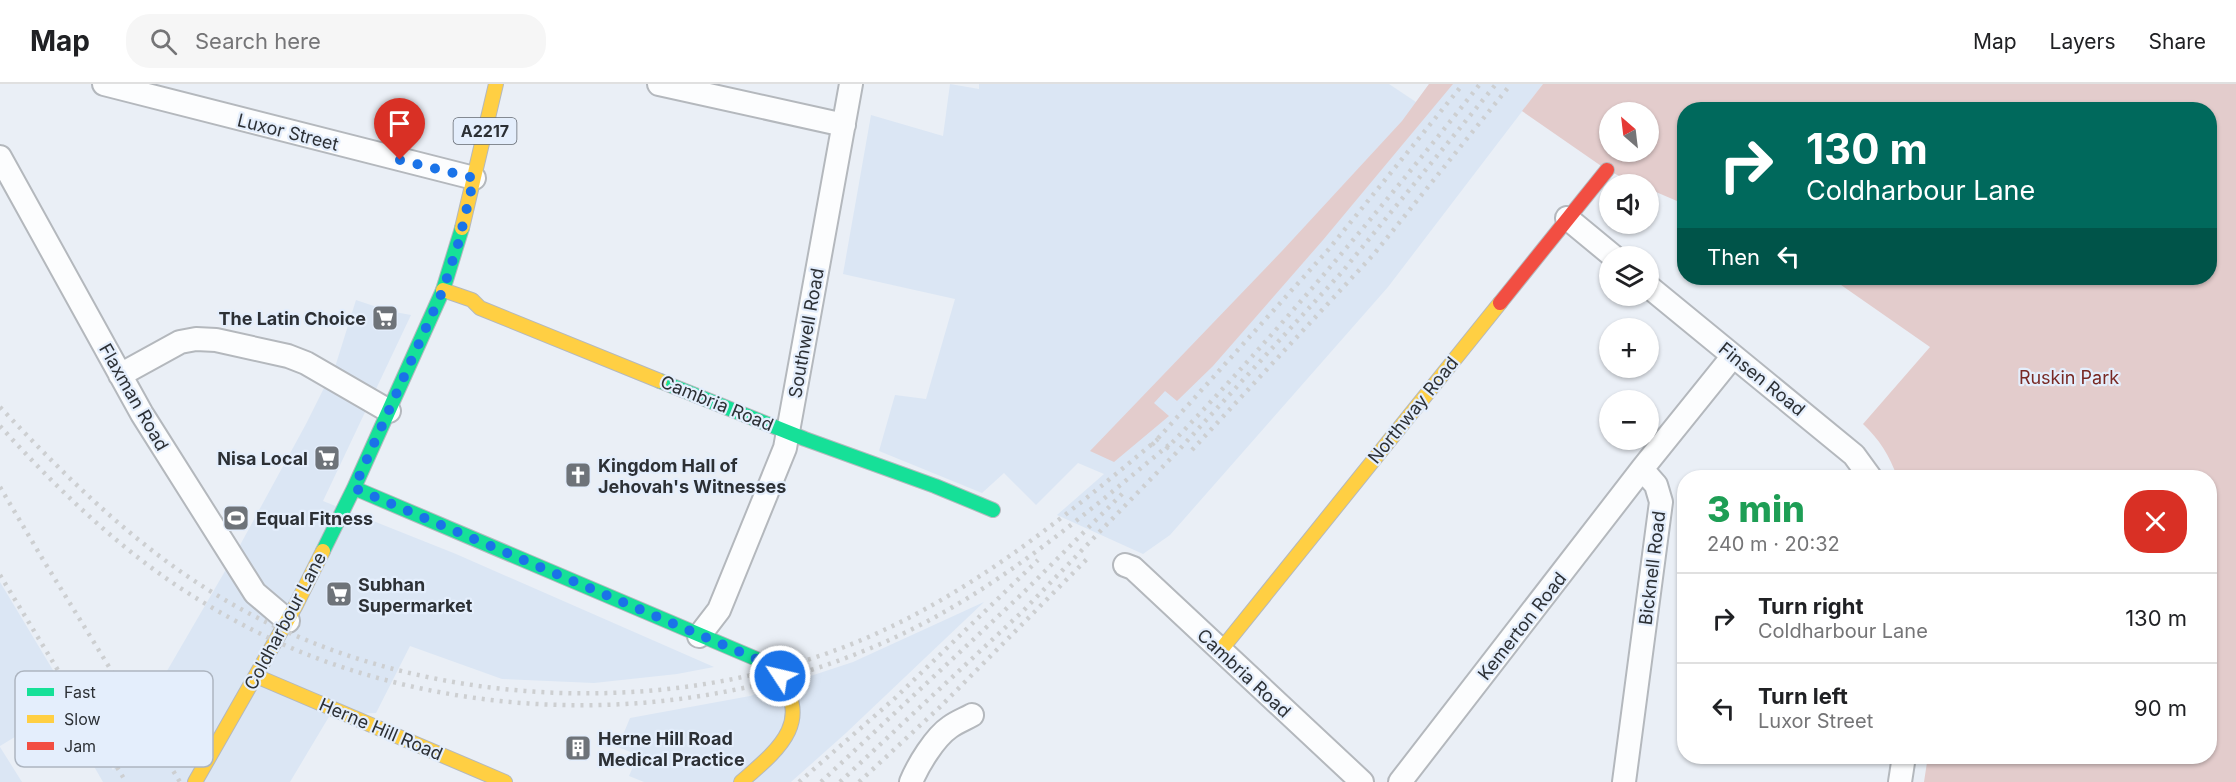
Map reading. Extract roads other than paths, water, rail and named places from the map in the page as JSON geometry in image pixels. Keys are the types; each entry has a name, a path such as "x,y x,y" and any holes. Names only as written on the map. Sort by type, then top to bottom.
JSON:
{"street":[{"name":"Luxor Street","path":"104,84 474,178"},
{"name":"Coldharbour Lane","path":"213,751 288,621 354,488 443,290 459,241 496,84"},
{"path":"659,84 844,125"},
{"name":"Southwell Road","path":"699,636 718,610 785,448 851,84"},
{"name":"Flaxman Road","path":"0,157 120,375 255,593 288,621"},
{"name":"Northway Road","path":"1220,651 1607,170"},
{"path":"1567,218 1601,246"},
{"name":"Cambria Road","path":"443,290 472,300 480,308 788,432 993,510"},
{"name":"Finsen Road","path":"1659,295 1854,455 1865,470"},
{"path":"120,375 180,342 196,339 216,340 288,356 306,363 389,411"},
{"path":"1642,469 1733,356"},
{"name":"Kemerton Road","path":"1400,782 1642,469"},
{"name":"Bicknell Road","path":"1624,782 1661,502 1656,484 1642,469"},
{"path":"354,488 766,663 780,676 788,690 794,708 794,727 782,745 741,782"},
{"name":"Cambria Road","path":"1125,565 1133,568 1362,782"},
{"name":"Herne Hill Road","path":"256,676 506,782"},
{"path":"911,782 918,767 941,736 950,727 972,715"},
{"path":"1900,782 1903,764"},
{"name":"Coldharbour Lane","path":"195,782 204,767"}],"railway":[{"path":"1152,445 1328,250 1463,84"},
{"path":"1166,449 1327,271 1480,84"},
{"path":"840,782 1023,611 1176,453 1342,272 1496,84"},
{"path":"1192,450 1374,254 1511,84"},
{"path":"0,407 51,460 131,534 220,597 295,635 375,664 460,683 546,692 634,692 720,682 803,661 882,631 920,612 992,568 1060,519 1158,439"},
{"path":"0,426 45,474 120,543 173,583 248,628 316,658 402,684 473,698 546,704 618,704 690,698 761,684 831,663 898,636 935,617 1006,573 1040,549 1170,444"},
{"path":"0,487 112,671"},
{"path":"821,782 1023,593 1126,490"},
{"path":"859,782 940,707 1088,558"},
{"path":"799,782 894,699 1038,560"},
{"path":"0,575 58,671"},
{"path":"117,767 126,782"},
{"path":"171,767 180,782"}],"place":[{"name":"The Latin Choice","path":"385,318"},
{"name":"Nisa Local","path":"327,458"},
{"name":"Kingdom Hall of Jehovah's Witnesses","path":"578,475"},
{"name":"Equal Fitness","path":"236,518"},
{"name":"Subhan Supermarket","path":"339,594"},
{"name":"Herne Hill Road Medical Practice","path":"578,748"}],"park label":[{"name":"Ruskin Park","path":"2069,377"}]}
